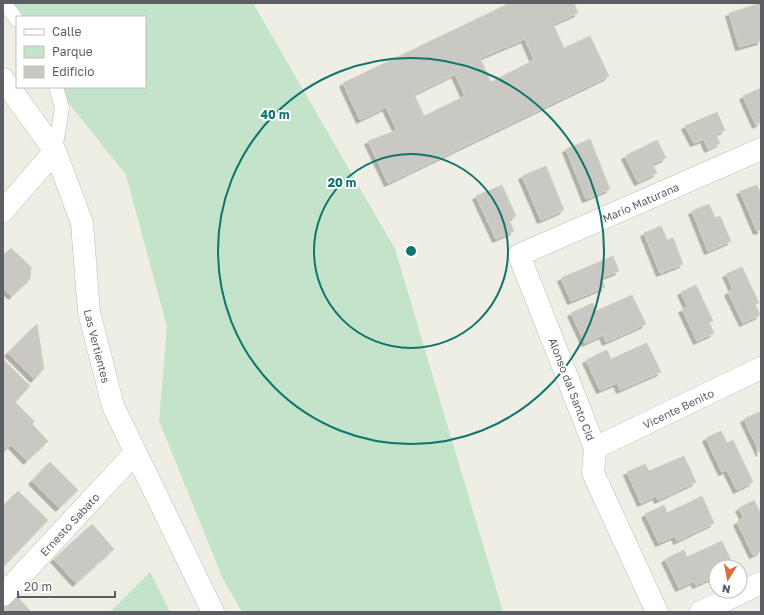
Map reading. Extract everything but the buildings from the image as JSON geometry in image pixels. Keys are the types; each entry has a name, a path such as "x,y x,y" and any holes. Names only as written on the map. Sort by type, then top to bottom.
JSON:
{"street":[{"name":"Las Vertientes","path":"3,78 55,151 82,223 89,312 113,406 213,612"},
{"name":"Mario Maturana","path":"519,255 761,149"},
{"path":"3,211 55,151"},
{"name":"Alonso dal Santo Cid","path":"519,255 594,448 594,472 657,612"},
{"name":"Vicente Benito","path":"594,448 761,368"},
{"name":"Ernesto Sabato","path":"3,595 135,453"},
{"path":"701,612 761,582"}],"lane":[{"path":"4,3 16,19"},
{"path":"55,151 62,108 56,88"}],"green space":[{"path":"3,3 253,3 395,249 503,612 242,612 223,579 159,421 167,327 126,175 57,88 146,88 146,16 16,16"},
{"path":"150,572 170,612 110,612"}]}
